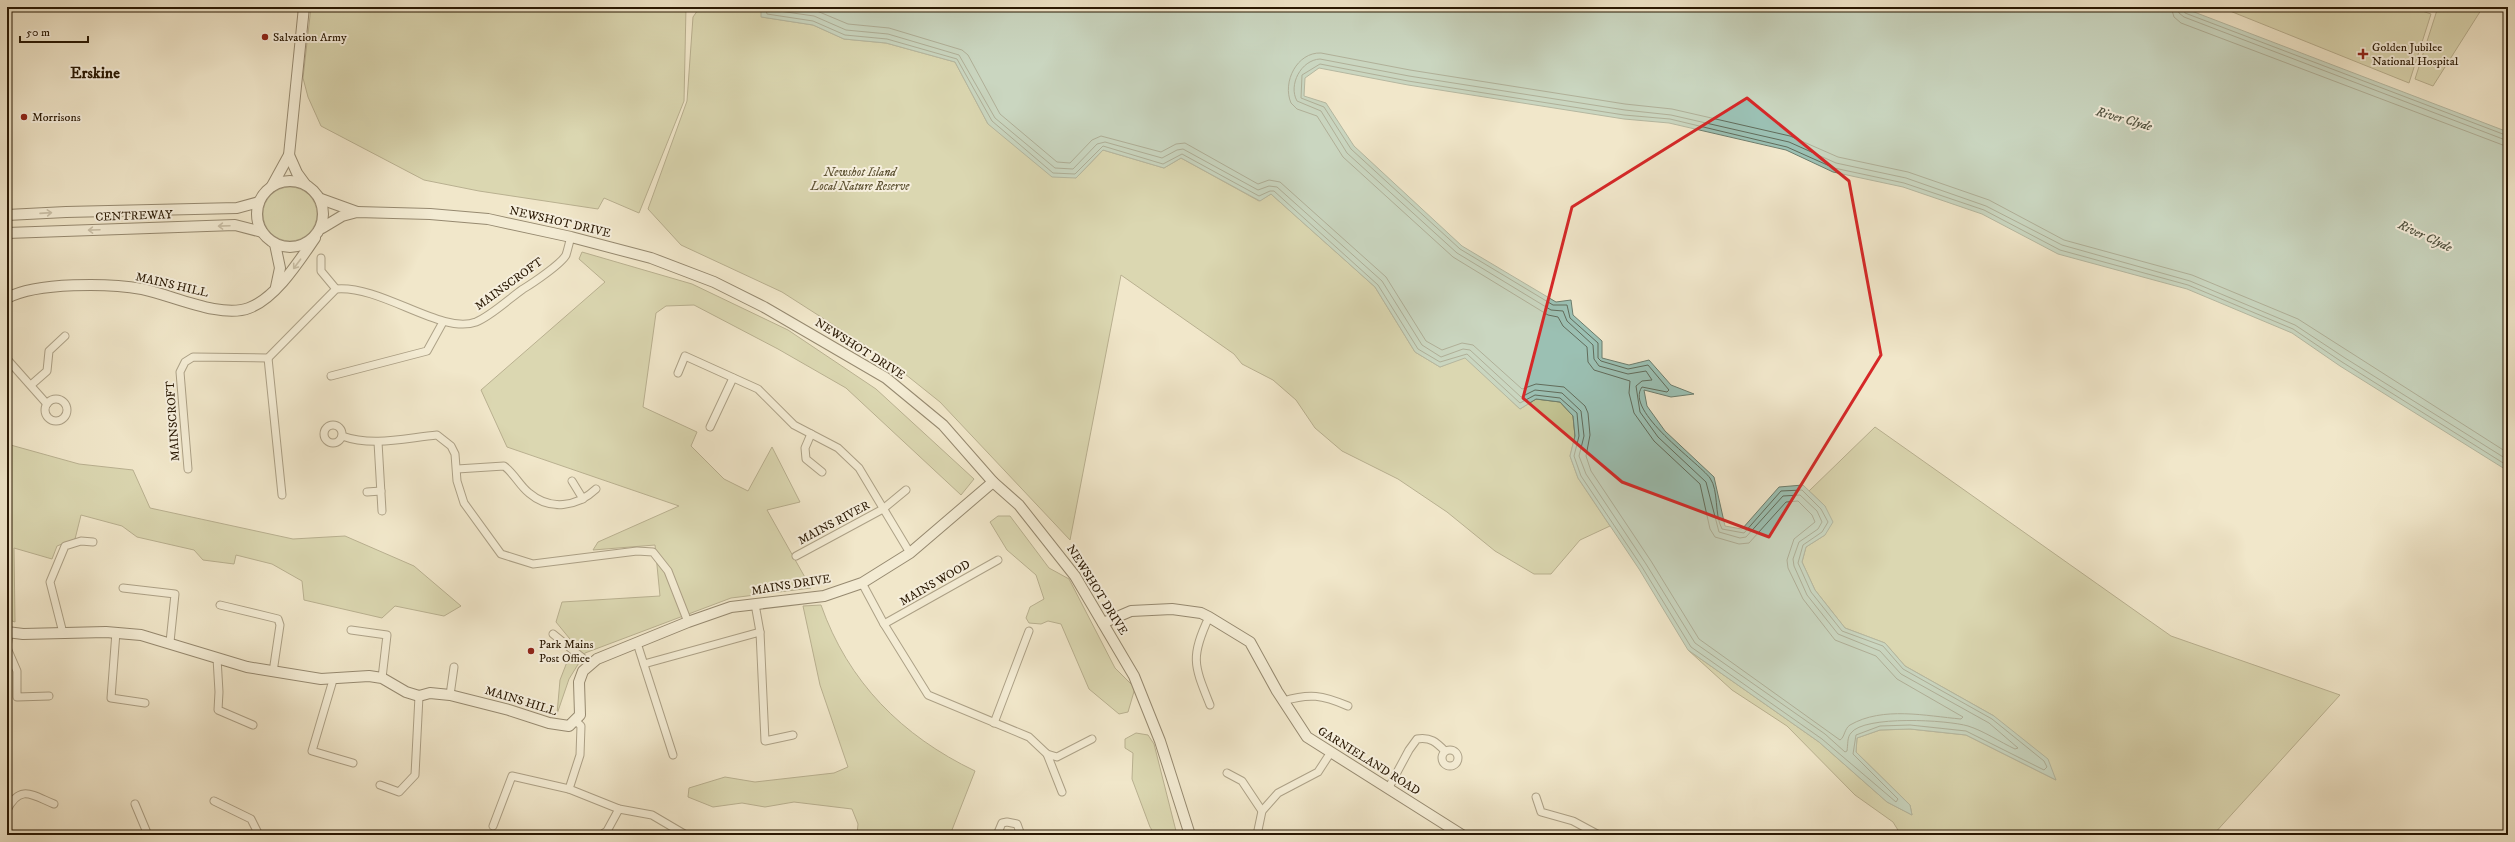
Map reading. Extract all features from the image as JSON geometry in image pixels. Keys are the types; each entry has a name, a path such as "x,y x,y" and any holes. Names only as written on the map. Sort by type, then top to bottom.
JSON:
{"street":[{"path":"276,287 280,268 275,244 262,232 258,221 259,202 272,186 289,155 304,7"},
{"path":"275,244 300,246 315,238 322,228 324,210 321,199 305,184 295,170 289,155"},
{"path":"272,186 288,182 305,184"},
{"name":"NEWSHOT DRIVE","path":"321,199 357,212"},
{"name":"CENTREWAY","path":"7,215 236,208 259,202"},
{"name":"NEWSHOT DRIVE","path":"322,228 342,216 357,212 430,214 482,219 571,237 641,255 686,271 736,292 792,322 886,378 943,425 993,482 1019,505 1050,542 1075,576 1134,676 1160,741 1190,835"},
{"name":"CENTREWAY","path":"7,233 235,225 262,232"},
{"name":"MAINSCROFT","path":"336,289 362,290 411,307 443,322 462,324 476,322 530,285 565,256 571,237"},
{"name":"MAINS HILL","path":"7,298 14,294 47,287 106,287 141,289 230,312 248,308 261,302 286,277 315,238"},
{"path":"282,495 268,358 336,289 321,271 321,258"},
{"path":"331,376 427,351 443,322"},
{"path":"31,385 47,371 49,351 65,336"},
{"name":"MAINS RIVER","path":"678,373 685,356 758,389 794,425 838,448 859,468 910,553"},
{"name":"MAINSCROFT","path":"188,469 180,372 185,362 193,357 268,358"},
{"path":"8,360 47,404"},
{"path":"710,427 733,378"},
{"path":"811,434 805,448 806,459 822,472"},
{"path":"342,436 358,441 378,442 437,435 451,446 455,454 457,481 464,503 501,554 533,564 637,551 653,552 668,571 688,622"},
{"path":"378,442 382,511"},
{"path":"457,469 504,466 512,472 528,493 539,500 560,505 583,499 596,489"},
{"path":"572,481 583,499"},
{"name":"MAINS DRIVE","path":"590,664 637,642 732,607 824,596 862,583 910,553 993,482"},
{"name":"MAINS RIVER","path":"796,556 883,509 906,490"},
{"path":"367,492 381,491"},
{"path":"63,633 50,582 65,546 81,540 93,542"},
{"name":"MAINS WOOD","path":"884,624 998,560"},
{"path":"862,583 884,624 928,695 1029,737 1047,754 1062,792"},
{"path":"123,588 175,594 170,642"},
{"path":"755,604 760,632 765,741 793,735"},
{"path":"220,605 278,619 280,625 274,672"},
{"name":"GARNIELAND ROAD","path":"1103,623 1131,612 1172,609 1201,613 1209,617 1250,642 1283,701 1307,737 1462,835"},
{"path":"1209,617 1198,641 1195,669 1210,705"},
{"path":"351,630 387,635 382,678"},
{"path":"994,722 1029,631"},
{"name":"MAINS HILL","path":"49,696 17,697 17,671 8,648 8,632 116,632 141,635 170,642 217,658 274,672 333,680 369,676 382,678 406,692 419,696 430,693 450,695 562,726 578,718"},
{"path":"116,632 112,698 145,703"},
{"path":"644,664 760,632"},
{"path":"553,634 590,664 583,671 579,682 578,718 581,726 580,755 569,788"},
{"path":"637,642 673,755"},
{"path":"217,658 220,692 218,710 253,725"},
{"path":"450,695 454,667"},
{"path":"333,680 312,751 354,763"},
{"path":"1283,701 1303,695 1325,696 1348,706"},
{"path":"380,785 399,792 415,775 419,696"},
{"path":"1388,789 1409,750 1417,739 1425,738 1435,740 1445,751"},
{"path":"1047,754 1057,757 1092,739"},
{"path":"1257,835 1262,811 1278,793 1318,772 1331,752"},
{"path":"1227,774 1242,781 1262,811"},
{"path":"493,826 512,776 569,788 619,810 652,815 686,835"},
{"path":"7,810 13,798 20,794 28,793 54,804"},
{"path":"1536,797 1541,812 1574,821 1599,835"},
{"path":"214,801 251,818 260,835"},
{"path":"135,804 148,835"},
{"path":"601,835 607,831 619,810"},
{"path":"997,835 1002,823 1007,822 1017,824 1022,835"}],"highlighted area":[{"path":"1747,98 1849,181 1881,355 1769,537 1622,482 1523,398 1572,207"}],"green space":[{"path":"311,7 686,7 684,101 639,213 604,198 598,209 479,191 424,180 321,126 308,97 303,78"},
{"name":"Newshot Island Local Nature Reserve","path":"700,7 761,7 762,17 813,25 844,39 886,43 955,62 988,124 1076,178 1103,150 1164,168 1181,158 1259,201 1271,194 1375,287 1415,352 1440,367 1465,357 1520,409 1536,399 1560,402 1573,416 1575,436 1570,456 1578,478 1610,526 1580,540 1551,574 1534,574 1495,551 1447,512 1398,479 1342,451 1315,428 1296,400 1273,380 1242,364 1234,354 1121,275 1070,540 940,402 885,358 782,292 681,245 648,209 687,101 693,17"},
{"name":"Golden Jubilee National Hospital","path":"2220,7 2410,7 2431,14 2409,83"},
{"path":"2438,7 2483,7 2433,86 2415,79"},
{"path":"290,187 300,189 309,195 315,204 317,214 315,224 309,233 300,239 290,241 280,239 271,233 265,224 263,214 265,204 271,195 280,189"},
{"path":"582,252 692,284 788,330 876,389 974,479 961,495 846,388 778,349 694,305 666,306 656,313 643,407 697,432 691,446 724,479 748,491 772,447 800,502 767,510 811,588 731,598 585,653 569,679 557,714 560,680 574,644 556,622 562,602 660,596 655,545 593,550 598,542 679,506 507,447 481,390 605,282 579,259"},
{"path":"1875,427 2171,636 2340,695 2213,835 1901,835 1893,822 1855,795 1787,726 1732,690 1688,650 1819,742 1887,802 1912,815 1910,805 1856,752 1857,738 1880,730 1910,729 1966,735 2056,780 1994,716 1905,666 1885,643 1845,628 1815,590 1802,562 1806,547 1825,535 1825,506 1809,491"},
{"path":"7,444 79,464 133,470 150,508 293,539 345,536 414,566 461,606 444,616 395,606 382,618 304,600 302,581 272,564 236,555 234,564 203,560 194,550 137,537 122,526 81,515 75,539 57,546 52,559 14,548 15,622 7,619"},
{"path":"998,516 1010,516 1049,568 1069,579 1115,668 1135,688 1128,712 1119,714 1089,689 1061,624 1048,621 1041,624 1029,623 1026,618 1030,607 1044,599 1036,575 1007,550 990,522"},
{"path":"821,605 832,633 846,658 862,682 881,704 901,723 924,741 975,771 950,835 857,835 858,824 852,809 794,802 765,807 742,803 713,807 688,797 689,788 725,777 755,782 834,773 848,767 820,685 803,606"},
{"path":"1136,733 1148,735 1154,744 1177,835 1155,835 1150,827 1132,779 1133,753 1125,748 1125,739"}],"water":[{"name":"River Clyde","path":"761,7 2181,7 2508,132 2508,471 2340,366 2292,333 2187,289 2058,254 1982,214 1903,187 1833,172 1786,150 1669,123 1624,119 1408,85 1319,68 1305,78 1304,96 1326,103 1354,146 1462,246 1556,302 1571,300 1573,315 1602,341 1602,358 1629,365 1649,360 1671,385 1694,394 1671,397 1644,390 1647,406 1665,431 1714,477 1725,526 1742,529 1779,487 1803,485 1825,506 1833,522 1825,535 1806,547 1802,562 1815,590 1845,628 1885,643 1905,666 1994,716 2048,759 2056,780 1966,735 1910,729 1880,730 1857,738 1856,752 1910,805 1912,815 1887,802 1819,742 1688,650 1639,569 1578,478 1570,456 1575,436 1573,416 1560,402 1536,399 1520,409 1465,358 1440,367 1415,352 1375,287 1271,194 1260,201 1181,158 1164,168 1103,150 1076,178 1052,177 988,124 955,62 886,43 844,39 813,25 761,17"}],"place":[{"name":"Salvation Army","path":"265,37"},
{"name":"Golden Jubilee National Hospital","path":"2363,54"},
{"name":"Morrisons","path":"24,117"},
{"name":"Park Mains Post Office","path":"531,651"}],"district":[{"name":"Erskine","path":"95,73"}]}
